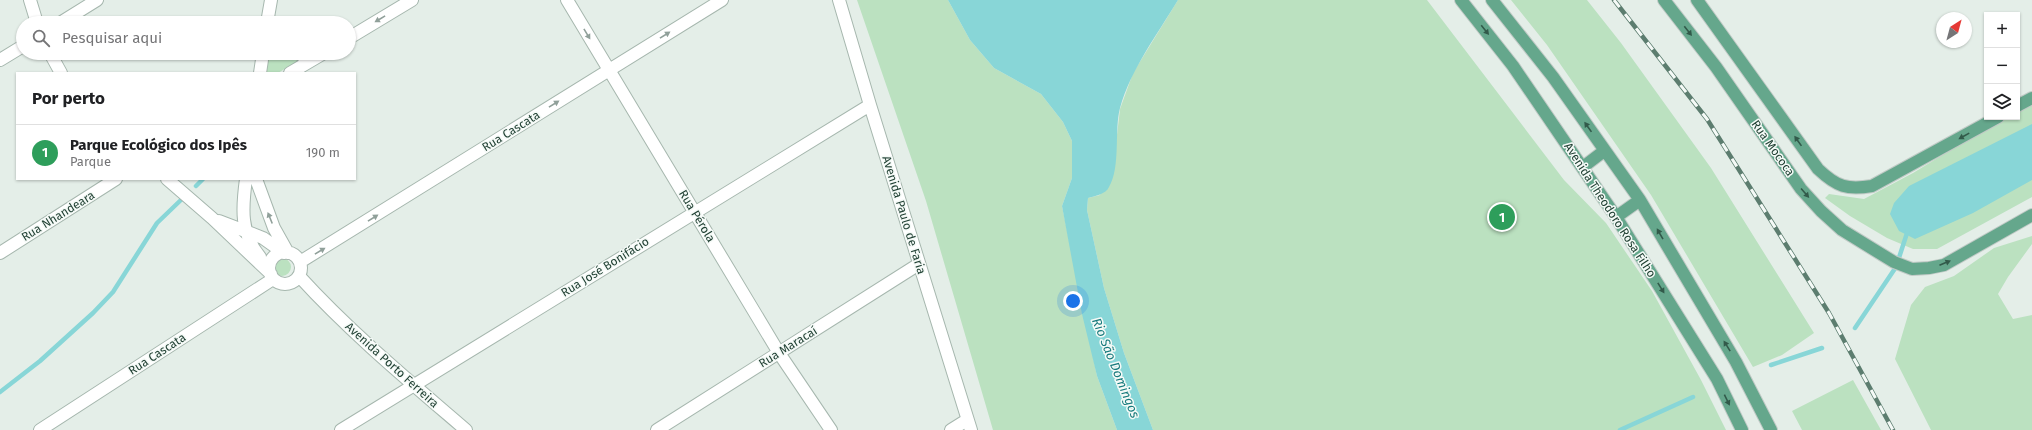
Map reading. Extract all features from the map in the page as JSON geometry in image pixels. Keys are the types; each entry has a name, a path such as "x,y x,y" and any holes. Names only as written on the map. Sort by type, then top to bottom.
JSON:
{"main road":[{"name":"Avenida Theodoro Rosa Filho","path":"1461,0 1513,66 1616,216 1717,379 1742,430"},
{"path":"1492,0 1553,77 1640,200 1736,362 1771,430"},
{"name":"Rua Mococa","path":"1664,0 1716,67 1801,189 1821,211 1842,230 1894,262 1912,268 1929,268 1944,264 2032,215"},
{"name":"Rua Mococa","path":"1697,0 1818,170 1829,180 1842,187 1856,189 1872,186 1993,120"},
{"path":"2020,104 2032,98"},
{"path":"1583,167 1604,151"},
{"path":"1616,216 1640,200"}],"street":[{"path":"30,0 35,16"},
{"path":"71,16 97,0"},
{"path":"268,16 270,0"},
{"path":"356,34 412,0"},
{"name":"Rua Pérola","path":"567,0 779,353 831,430"},
{"name":"Rua Cascata","path":"300,262 722,0"},
{"name":"Avenida Paulo de Faria","path":"839,0 969,425"},
{"path":"0,60 16,50"},
{"path":"54,60 60,72"},
{"path":"260,72 262,60"},
{"path":"292,72 312,60"},
{"name":"Rua José Bonifácio","path":"341,430 870,105"},
{"name":"Rua Nhandeara","path":"0,253 114,180"},
{"path":"168,180 284,284 295,280 300,262 293,255 286,253 263,238 212,218"},
{"path":"246,180 242,218 245,232 256,252 272,273"},
{"path":"256,180 274,228 286,253"},
{"path":"272,273 275,256 286,253"},
{"name":"Rua Maracaí","path":"657,430 919,264"},
{"name":"Rua Cascata","path":"40,430 272,273"},
{"name":"Avenida Porto Ferreira","path":"295,280 320,298 413,385 466,430"},
{"path":"951,430 969,425"}],"green space":[{"path":"857,0 948,0 970,40 994,68 1041,94 1063,122 1072,141 1072,178 1062,206 1097,376 1117,430 993,430 926,201"},
{"path":"1178,0 1427,0 1564,180 1606,223 1652,291 1701,380 1726,430 1153,430 1124,353 1104,288 1087,210 1088,198 1100,195 1117,135 1120,109 1133,73"},
{"path":"1511,0 1587,0 1621,43 1711,168 1814,333 1782,355 1753,367 1651,195 1547,45"},
{"path":"266,60 299,60 280,72 263,72"},
{"path":"2032,103 2032,197 1937,249 1913,249 1887,238 1850,216 1825,198 1829,194 1864,199 1913,173 2000,120 2020,120 2020,109"},
{"path":"2032,236 2032,244 2008,277 1998,294 2013,319 2032,315 2032,430 1931,430 1895,359 1911,305 1925,287 1954,276 1994,248"},
{"path":"278,258 286,258 291,263 289,274 286,276 278,276 273,271 273,263"},
{"path":"1853,380 1881,430 1802,430 1792,411"}],"water":[{"name":"Rio São Domingos","path":"948,0 1178,0 1145,52 1125,94 1118,117 1116,159 1113,179 1108,189 1100,194 1088,198 1087,210 1104,288 1124,353 1153,430 1117,430 1097,376 1082,314 1062,206 1072,178 1072,141 1063,122 1041,94 994,68 970,40"},
{"path":"2032,124 2032,180 1973,213 1915,239 1899,231 1890,214 1894,203 1909,186"}],"waterway":[{"path":"196,186 202,180"},
{"path":"0,392 40,361 93,313 113,292 157,223 183,198"},
{"path":"1855,328 1896,267 1908,230"},
{"path":"1771,365 1822,348"},
{"path":"1620,430 1693,397"}],"railway":[{"path":"1614,0 1707,119 1829,313 1893,430"}],"place":[{"name":"Parque Ecológico dos Ipês","path":"1502,217"}]}
